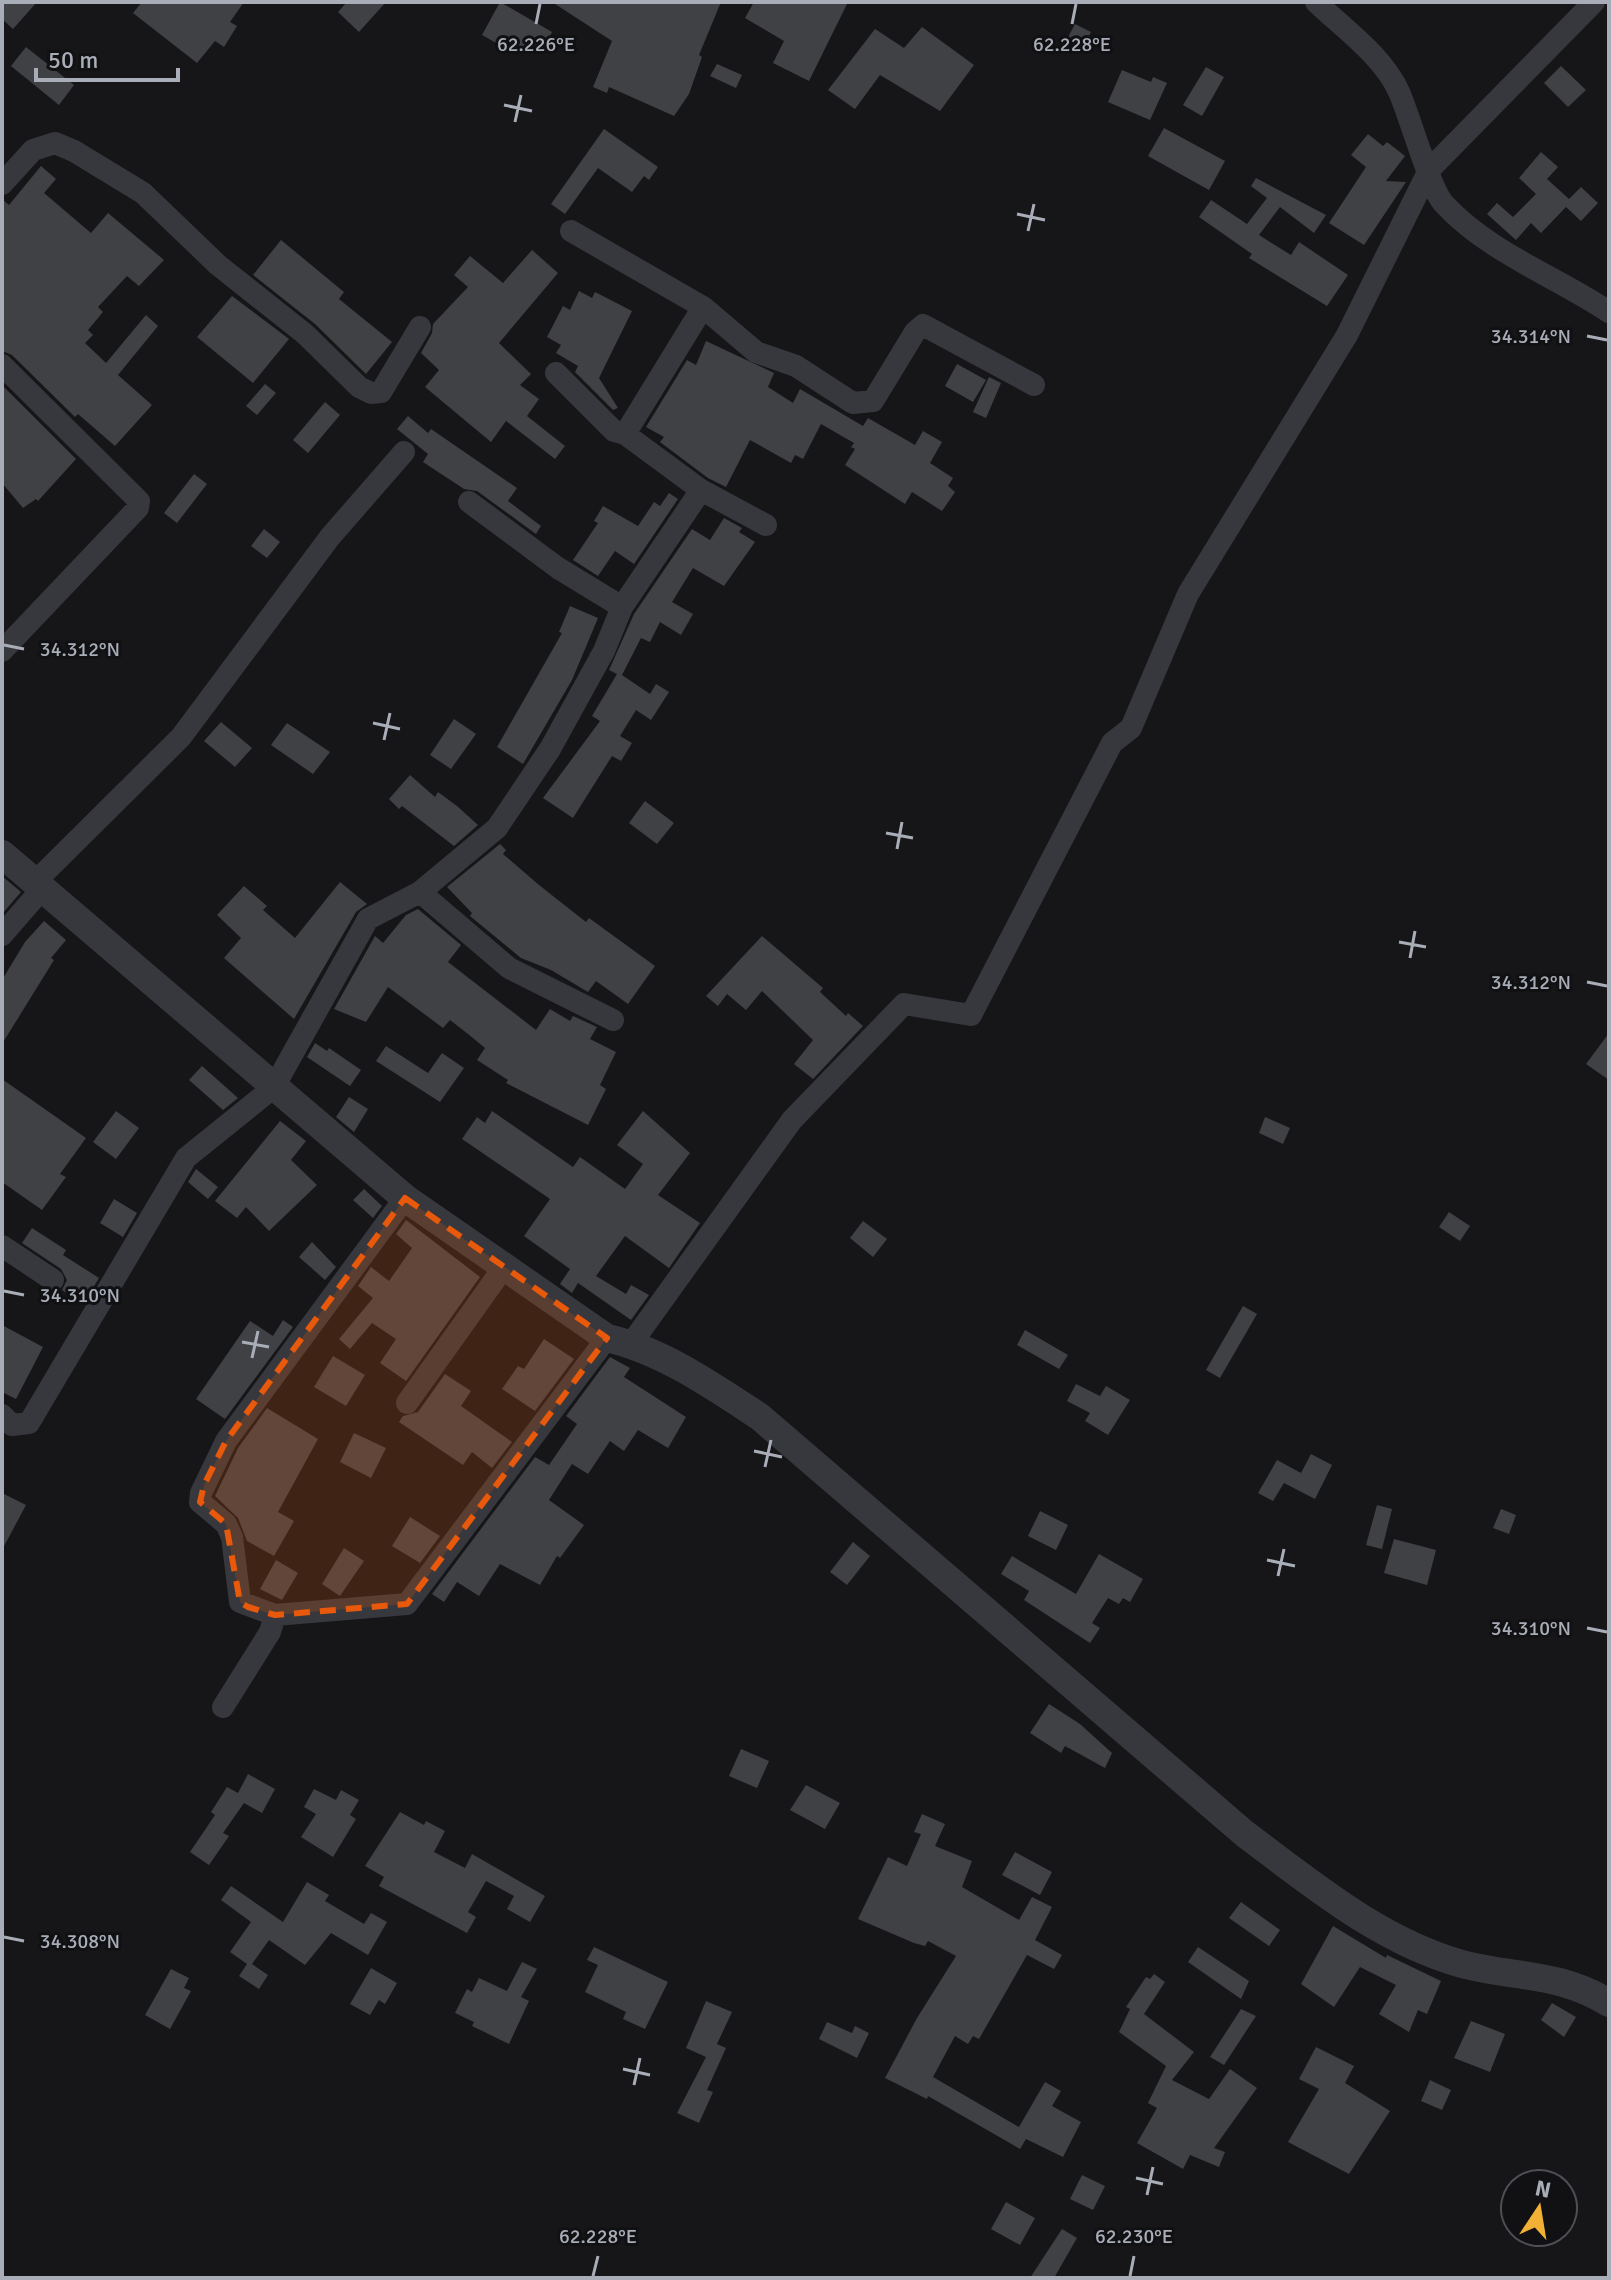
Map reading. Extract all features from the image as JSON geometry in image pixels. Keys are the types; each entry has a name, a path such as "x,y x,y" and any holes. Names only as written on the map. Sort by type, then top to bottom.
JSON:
{"street":[{"path":"1316,2 1364,47 1398,88 1443,204 1511,258 1568,285 1609,312"},
{"path":"405,1198 226,1441 201,1493 200,1502 226,1524 232,1537 240,1602 275,1615 407,1604 792,1120 904,1004 971,1015 1112,743 1131,728 1188,594 1347,335 1429,170 1594,2"},
{"path":"2,184 33,150 55,143 74,151 143,193 218,265 305,334 359,387 371,393 381,392 420,327"},
{"path":"571,231 703,307 756,352 796,366 853,403 873,401 915,332 923,325 1034,385"},
{"path":"625,434 703,307"},
{"path":"2,365 139,501 138,508 2,651"},
{"path":"556,373 614,431 625,434 701,490 766,525"},
{"path":"2,935 38,886 181,737 330,537 404,452"},
{"path":"2,1415 12,1425 29,1423 186,1158 274,1087 368,919 420,892 497,828 550,749 604,651 622,607 701,490"},
{"path":"469,502 558,568 622,607"},
{"path":"2,854 405,1198 619,1341 702,1379 760,1417 1234,1825 1314,1886 1408,1943 1462,1964 1550,1977 1584,1987 1609,2003"},
{"path":"420,892 509,968 613,1020"},
{"path":"2,1246 53,1280"},
{"path":"407,1403 504,1267"},
{"path":"223,1707 270,1632 275,1615"}],"highlighted area":[{"path":"405,1198 607,1338 407,1604 275,1615 248,1607 240,1602 226,1524 200,1502 204,1485 226,1441"}],"building":[{"path":"2,2 37,2 13,29 2,19"},
{"path":"142,2 244,2 230,22 237,26 224,47 215,41 197,63 133,13"},
{"path":"347,2 386,2 359,32 338,12"},
{"path":"500,2 552,32 542,53 529,47 527,53 514,47 512,52 482,35"},
{"path":"552,2 721,2 699,55 702,57 689,94 674,116 609,87 607,93 593,87 612,41"},
{"path":"754,2 848,2 809,81 773,63 784,41 745,18"},
{"path":"1075,24 1091,32 1082,49 1066,41"},
{"path":"922,27 974,65 940,111 880,75 855,109 828,90 875,29 904,48"},
{"path":"26,47 74,85 59,105 11,66"},
{"path":"717,64 742,75 736,88 710,76"},
{"path":"1561,66 1586,90 1568,107 1544,83"},
{"path":"1206,67 1224,77 1202,116 1183,105"},
{"path":"1122,70 1151,82 1153,77 1167,83 1150,120 1108,102"},
{"path":"1164,128 1225,161 1209,190 1148,156"},
{"path":"604,129 658,167 649,180 644,176 632,192 598,168 565,214 551,204"},
{"path":"1368,134 1383,146 1387,142 1405,156 1386,181 1406,182 1364,245 1329,223 1366,167 1351,155"},
{"path":"1541,152 1558,167 1547,179 1569,199 1581,187 1598,203 1581,221 1566,207 1541,233 1531,223 1516,240 1487,214 1497,203 1513,217 1536,194 1519,178"},
{"path":"41,166 56,179 44,193 91,233 108,213 164,260 139,286 127,276 98,307 103,312 88,330 93,335 85,343 106,363 146,315 158,326 118,375 152,405 115,446 78,414 75,417 12,355 2,351 2,199 9,205"},
{"path":"1256,178 1326,215 1314,233 1280,207 1259,235 1291,255 1299,242 1348,275 1327,306 1249,258 1252,254 1199,217 1211,200 1247,224 1267,198 1251,186"},
{"path":"281,240 344,292 339,299 392,342 366,374 315,324 253,275"},
{"path":"532,250 558,273 499,343 531,374 520,385 539,399 527,416 565,446 555,459 506,421 491,442 425,387 439,370 421,353 432,333 433,324 468,287 454,275 470,256 503,283"},
{"path":"579,291 592,298 595,292 632,311 599,378 618,408 613,410 575,372 578,366 556,353 561,345 547,337 563,306 570,310"},
{"path":"232,296 289,339 253,383 197,337"},
{"path":"706,341 774,373 768,387 793,403 800,389 863,426 868,418 915,445 923,431 942,442 930,463 953,478 948,486 955,492 942,511 912,492 905,504 845,465 855,449 851,447 854,443 821,424 803,459 795,455 791,463 750,440 726,487 708,478 660,442 664,437 646,427 687,360 696,365"},
{"path":"957,364 986,380 973,402 945,386"},
{"path":"989,377 1001,383 986,418 973,412"},
{"path":"265,384 276,393 257,415 246,406"},
{"path":"2,385 76,459 38,501 36,499 23,508 2,483"},
{"path":"325,402 340,415 308,453 293,440"},
{"path":"408,416 428,433 431,429 517,488 508,501 541,526 536,534 477,491 464,489 423,462 428,454 397,429"},
{"path":"194,474 207,484 177,523 164,513"},
{"path":"669,493 678,499 634,564 615,551 598,576 573,560 598,523 594,521 603,506 638,526 654,502 660,506"},
{"path":"724,518 742,528 739,532 755,542 724,586 693,568 672,602 693,614 681,635 660,622 650,642 641,638 622,675 650,694 656,684 669,692 651,720 636,710 620,736 632,743 621,761 612,756 573,818 543,798 600,721 592,716 617,674 609,670 634,614 692,529 710,540"},
{"path":"264,529 280,542 267,558 251,546"},
{"path":"570,606 598,618 572,680 523,764 497,747 562,633 559,632"},
{"path":"454,719 476,734 451,769 430,755"},
{"path":"221,722 252,748 235,767 204,741"},
{"path":"287,723 330,752 313,774 271,745"},
{"path":"410,775 435,797 438,792 478,825 454,846 402,806 399,809 389,799"},
{"path":"645,801 674,823 657,844 629,823"},
{"path":"500,844 506,850 503,854 586,922 589,918 655,966 628,1004 596,981 588,992 551,970 521,958 470,916 472,913 447,887"},
{"path":"2,876 21,892 2,914"},
{"path":"340,882 367,904 356,912 294,1019 224,958 241,938 217,915 244,886 267,906 263,910 295,938"},
{"path":"418,909 461,945 448,962 536,1030 550,1009 570,1021 573,1016 597,1027 590,1039 616,1052 600,1085 606,1089 588,1125 506,1083 508,1080 477,1060 485,1048 468,1034 450,1020 443,1028 388,987 366,1022 334,1009 375,936 383,943 406,915"},
{"path":"44,921 66,940 51,958 54,960 2,1044 2,980 25,942"},
{"path":"762,936 823,988 820,992 846,1016 848,1013 863,1026 813,1079 794,1064 813,1040 762,991 746,1010 727,994 718,1006 706,996"},
{"path":"1609,1033 1609,1080 1586,1064"},
{"path":"315,1043 327,1051 329,1048 361,1070 350,1086 307,1057"},
{"path":"386,1046 428,1073 442,1053 464,1068 440,1102 376,1061"},
{"path":"202,1066 238,1098 223,1110 189,1080"},
{"path":"2,1079 86,1138 60,1174 66,1177 42,1210 2,1182"},
{"path":"349,1097 368,1109 354,1132 336,1117"},
{"path":"116,1111 139,1128 116,1159 93,1142"},
{"path":"492,1111 573,1167 580,1157 625,1189 643,1164 617,1145 643,1111 690,1153 658,1195 700,1223 669,1268 625,1236 596,1276 626,1294 631,1285 649,1295 631,1320 578,1283 572,1293 560,1284 570,1269 524,1236 550,1199 462,1139 477,1117 485,1123"},
{"path":"1265,1117 1290,1128 1283,1144 1259,1133"},
{"path":"280,1121 306,1141 291,1160 317,1185 269,1231 246,1207 237,1218 215,1201"},
{"path":"196,1169 218,1187 208,1199 188,1182"},
{"path":"364,1189 382,1206 373,1218 353,1200"},
{"path":"114,1199 137,1213 123,1237 100,1223"},
{"path":"1449,1212 1470,1226 1460,1241 1439,1227"},
{"path":"406,1220 480,1277 406,1381 380,1363 396,1339 372,1323 350,1349 339,1339 373,1298 358,1286 371,1267 389,1281 412,1248 396,1234"},
{"path":"863,1221 887,1239 873,1257 850,1238"},
{"path":"32,1228 66,1250 63,1255 99,1278 83,1304 62,1290 67,1280 61,1269 22,1243"},
{"path":"312,1242 336,1267 325,1280 299,1257"},
{"path":"1243,1306 1257,1314 1220,1378 1206,1370"},
{"path":"283,1320 293,1327 225,1419 196,1399 250,1321 273,1336"},
{"path":"2,1325 43,1347 16,1399 2,1392"},
{"path":"1025,1330 1068,1355 1059,1369 1017,1345"},
{"path":"544,1339 574,1359 535,1411 502,1389 518,1366 524,1369"},
{"path":"333,1356 365,1375 346,1406 314,1387"},
{"path":"610,1357 630,1368 624,1377 686,1417 668,1448 638,1430 624,1451 610,1441 588,1474 572,1464 549,1500 584,1525 560,1558 557,1556 540,1585 500,1564 479,1596 457,1582 444,1602 432,1594 535,1457 549,1465 577,1424 566,1416"},
{"path":"445,1374 471,1391 461,1406 512,1442 492,1468 472,1452 463,1465 399,1422 403,1416 418,1412"},
{"path":"1076,1384 1100,1396 1106,1386 1130,1400 1108,1435 1085,1421 1090,1413 1067,1401"},
{"path":"267,1408 318,1439 278,1512 294,1521 274,1556 247,1541 238,1518 215,1496 238,1448"},
{"path":"354,1433 386,1448 371,1478 340,1462"},
{"path":"1311,1454 1332,1465 1315,1499 1284,1483 1273,1501 1258,1493 1277,1460 1301,1473"},
{"path":"2,1493 26,1505 2,1550"},
{"path":"1377,1505 1392,1509 1382,1549 1366,1545"},
{"path":"1501,1509 1516,1515 1509,1534 1493,1528"},
{"path":"1040,1511 1068,1525 1056,1550 1028,1536"},
{"path":"410,1517 440,1536 420,1563 392,1546"},
{"path":"1394,1539 1436,1550 1427,1585 1384,1573"},
{"path":"853,1542 870,1556 847,1585 830,1572"},
{"path":"344,1548 364,1561 340,1596 322,1584"},
{"path":"1099,1554 1143,1579 1130,1602 1123,1598 1119,1604 1108,1598 1092,1623 1100,1628 1090,1643 1024,1600 1029,1591 1001,1574 1012,1556 1076,1594"},
{"path":"276,1560 298,1573 282,1600 260,1589"},
{"path":"1049,1704 1080,1724 1112,1753 1105,1768 1065,1746 1061,1753 1030,1733"},
{"path":"741,1749 769,1761 757,1788 729,1776"},
{"path":"248,1774 275,1789 262,1813 244,1803 223,1833 229,1836 209,1865 190,1852 215,1815 211,1812 227,1787 238,1793"},
{"path":"806,1785 840,1803 825,1829 790,1810"},
{"path":"314,1789 336,1800 341,1790 359,1800 350,1815 356,1819 333,1857 301,1837 316,1814 304,1807"},
{"path":"400,1812 424,1825 426,1821 445,1831 434,1852 465,1868 472,1854 545,1896 530,1922 507,1909 514,1896 486,1881 468,1912 476,1917 467,1933 379,1886 384,1877 365,1866"},
{"path":"922,1814 945,1824 935,1846 972,1861 962,1887 1019,1920 1032,1897 1052,1907 1035,1940 1062,1955 1054,1969 1027,1955 979,2039 973,2036 968,2044 955,2036 933,2077 1019,2127 1045,2082 1061,2091 1052,2106 1081,2122 1063,2157 1026,2139 1020,2149 928,2096 927,2099 885,2078 917,2018 956,1956 928,1941 925,1946 914,1943 858,1919 888,1857 907,1866 921,1834 914,1832"},
{"path":"1015,1852 1052,1872 1040,1895 1002,1875"},
{"path":"307,1882 329,1895 325,1901 364,1924 371,1913 387,1922 368,1955 331,1933 305,1965 269,1940 252,1964 268,1975 259,1989 239,1976 247,1964 230,1952 251,1922 221,1900 231,1886 283,1922"},
{"path":"1241,1902 1280,1930 1269,1946 1229,1918"},
{"path":"1333,1926 1386,1958 1387,1955 1441,1981 1427,2014 1418,2010 1409,2032 1379,2014 1396,1985 1360,1967 1334,2007 1301,1984"},
{"path":"594,1947 668,1982 645,2029 623,2019 626,2012 585,1992 598,1965 587,1960"},
{"path":"1198,1947 1249,1981 1241,1999 1188,1962"},
{"path":"522,1962 537,1969 521,1997 529,2001 509,2044 472,2026 474,2022 455,2013 467,1989 472,1992 479,1978 507,1991"},
{"path":"371,1968 397,1983 385,2004 379,2000 370,2015 350,2004"},
{"path":"171,1969 189,1978 184,1988 191,1991 170,2029 145,2015"},
{"path":"1154,1974 1165,1982 1144,2014 1194,2052 1172,2080 1209,2099 1230,2069 1257,2088 1214,2148 1225,2152 1219,2167 1190,2155 1183,2169 1137,2143 1157,2108 1148,2103 1166,2066 1119,2032 1130,2009 1126,2007 1146,1977 1150,1979"},
{"path":"706,2001 732,2012 717,2044 726,2048 707,2090 713,2092 699,2123 677,2113 706,2057 686,2048"},
{"path":"1552,2003 1576,2017 1564,2037 1541,2020"},
{"path":"1241,2009 1256,2016 1224,2065 1210,2057"},
{"path":"1471,2021 1505,2034 1490,2072 1454,2058"},
{"path":"827,2022 852,2033 855,2026 869,2033 857,2058 819,2039"},
{"path":"1316,2047 1354,2066 1345,2083 1390,2111 1349,2174 1288,2142 1319,2089 1299,2079"},
{"path":"1430,2080 1451,2090 1442,2110 1421,2101"},
{"path":"1082,2175 1105,2186 1093,2210 1070,2199"},
{"path":"1006,2202 1035,2218 1020,2245 991,2229"},
{"path":"1062,2229 1077,2238 1054,2278 1030,2278"}]}
